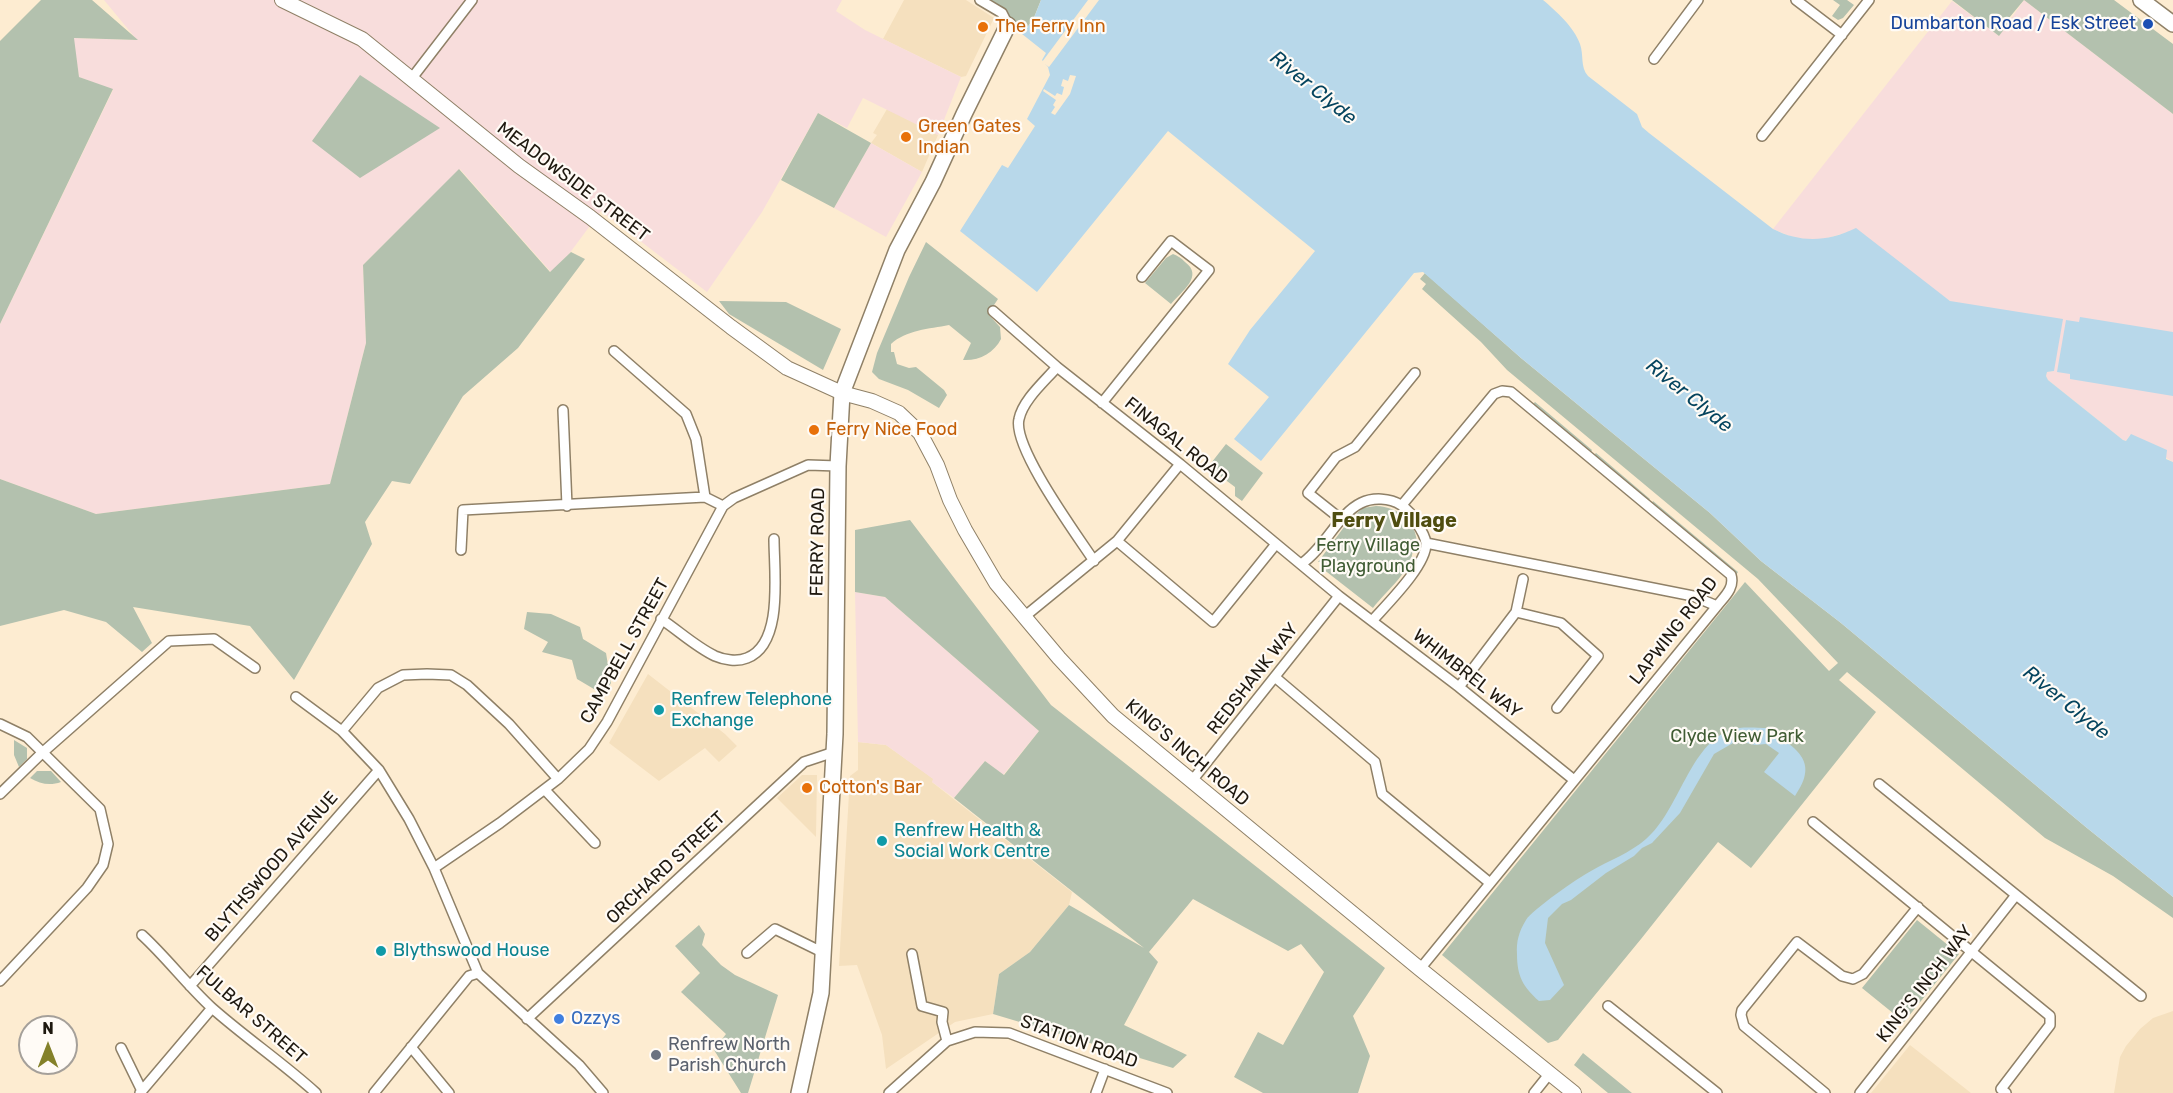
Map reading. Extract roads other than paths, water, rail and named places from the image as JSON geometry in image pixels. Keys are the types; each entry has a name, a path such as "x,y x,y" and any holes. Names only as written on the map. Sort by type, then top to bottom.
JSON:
{"main road":[{"path":"2141,0 2173,24"},
{"name":"FERRY ROAD","path":"799,1093 821,993 834,752 838,466 842,393 897,250 933,182 1008,25"}],"street":[{"name":"MEADOWSIDE STREET","path":"282,0 362,39 519,166 590,217 730,327 787,368 842,393"},
{"path":"412,78 472,0"},
{"path":"980,0 1002,13 1008,25"},
{"path":"1796,0 1842,35"},
{"path":"1762,136 1869,0"},
{"path":"1653,59 1694,2"},
{"path":"1102,403 1209,270 1172,241 1142,277"},
{"name":"FINAGAL ROAD","path":"993,311 1057,367 1180,464 1339,596"},
{"path":"614,351 686,414 696,439 705,497"},
{"path":"1057,367 1021,411 1018,422 1019,433 1048,490 1094,561"},
{"path":"1342,520 1308,493 1336,457 1355,447 1415,373"},
{"name":"LAPWING ROAD","path":"1402,506 1494,394 1502,391 1511,392 1731,575 1732,586 1420,969"},
{"name":"KING'S INCH ROAD","path":"842,393 872,401 898,413 920,433 937,465 950,501 996,583 1059,658 1113,716 1574,1093"},
{"path":"564,410 567,506"},
{"path":"1024,616 1117,541 1180,464"},
{"path":"461,550 463,510 705,497 723,506 734,498 808,465 838,466"},
{"path":"1300,564 1312,557 1342,520 1360,503 1379,499 1402,506 1414,517 1426,543 1418,565 1372,621"},
{"name":"CAMPBELL STREET","path":"434,868 545,790 589,749 607,722 723,506"},
{"path":"661,619 715,656 736,660 754,655 764,646 770,635 773,618 774,539"},
{"path":"1117,541 1213,622 1276,544"},
{"path":"1426,543 1693,596 1717,606"},
{"path":"1459,687 1516,612 1523,579"},
{"name":"WHIMBREL WAY","path":"1339,596 1459,687 1574,780"},
{"name":"REDSHANK WAY","path":"1191,782 1339,596"},
{"path":"1516,612 1561,622 1598,656 1557,708"},
{"path":"0,794 42,753 169,641 214,639 255,668"},
{"path":"342,731 378,688 403,675 451,675 467,685 509,724 558,779"},
{"path":"1275,678 1375,762 1382,794 1490,883"},
{"path":"296,697 342,731 379,770 409,819 434,868 478,973 579,1065 603,1093"},
{"path":"0,724 27,737 100,809 108,844 103,865 87,888 0,981"},
{"name":"ORCHARD STREET","path":"527,1019 804,762 834,752"},
{"name":"BLYTHSWOOD AVENUE","path":"190,986 379,770"},
{"path":"1880,784 2141,996"},
{"path":"545,790 595,843"},
{"path":"1813,822 2050,1016 2050,1025 2001,1089 2006,1093"},
{"name":"KING'S INCH WAY","path":"1860,1093 2016,895"},
{"path":"1825,1093 1744,1026 1742,1010 1797,942 1842,976 1853,979 1863,974 1918,908"},
{"path":"747,953 775,928 822,951"},
{"name":"FULBAR STREET","path":"142,935 213,1008 316,1093"},
{"path":"912,954 922,1006 943,1012 942,1022 947,1041"},
{"path":"374,1093 469,976 478,973"},
{"path":"1608,1006 1717,1093"},
{"path":"122,1048 141,1092 213,1008"},
{"name":"STATION ROAD","path":"890,1093 947,1041 975,1032 1009,1034 1167,1093"},
{"path":"411,1047 449,1093"},
{"path":"1096,1093 1105,1069"},
{"path":"1534,1093 1550,1073"}],"water":[{"name":"River Clyde","path":"1041,0 1543,0 1574,32 1581,48 1584,69 1588,76 1637,114 1642,127 1649,133 1773,229 1794,237 1814,239 1835,236 1856,228 1950,301 2063,319 2054,371 2047,372 2048,380 2123,440 2126,441 2131,434 2167,450 2166,459 2173,462 2173,897 1841,623 1761,561 1710,513 1521,358 1423,272 1414,273 1261,461 1234,439 1269,397 1228,364 1250,330 1315,251 1168,131 1037,292 960,231 1002,165 1008,168 1035,126 1027,119 1050,75 1048,67 1042,60 1046,53 1022,34 1033,20"},
{"path":"2080,317 2173,332 2173,396 2070,379 2070,374 2057,372 2066,320 2079,322"},
{"path":"1767,728 1795,749 1805,763 1802,783 1795,796 1764,772 1779,753 1766,744 1733,743 1714,754 1680,813 1652,843 1562,904 1548,918 1545,943 1564,985 1550,1000 1539,1001 1525,986 1518,969 1517,950 1520,932 1530,915 1577,880 1646,839 1667,812 1695,763 1717,737 1735,729"}],"place":[{"name":"Dumbarton Road / Esk Street","path":"2148,24"},
{"name":"The Ferry Inn","path":"983,27"},
{"name":"Green Gates Indian","path":"906,137"},
{"name":"Ferry Nice Food","path":"814,430"},
{"name":"Renfrew Telephone Exchange","path":"659,710"},
{"name":"Cotton's Bar","path":"807,788"},
{"name":"Renfrew Health & Social Work Centre","path":"882,841"},
{"name":"Blythswood House","path":"381,951"},
{"name":"Ozzys","path":"559,1019"},
{"name":"Renfrew North Parish Church","path":"656,1055"}],"district":[{"name":"Ferry Village","path":"1394,521"}],"park label":[{"name":"Ferry Village Playground","path":"1368,556"},
{"name":"Clyde View Park","path":"1737,737"}]}
